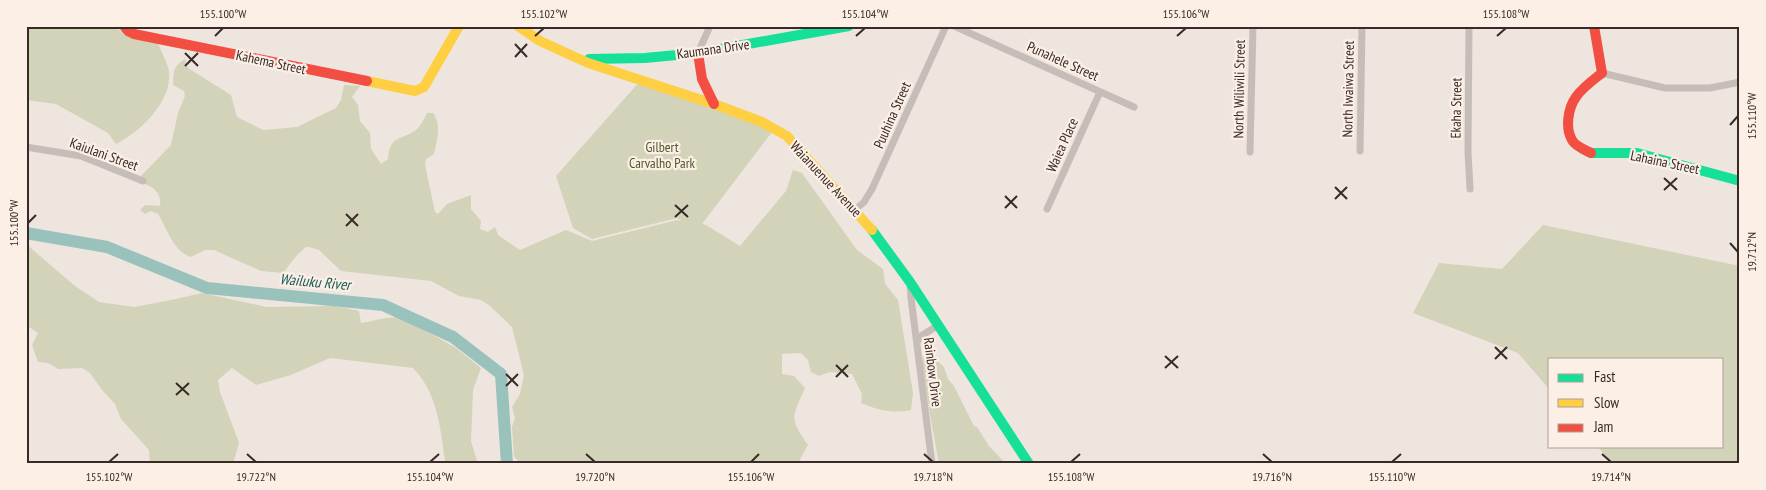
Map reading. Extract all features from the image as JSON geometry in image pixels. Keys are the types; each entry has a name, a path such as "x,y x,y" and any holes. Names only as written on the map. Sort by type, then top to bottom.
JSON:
{"street":[{"name":"Kahema Street","path":"124,26 134,34 412,91 420,90 424,86 459,26"},
{"name":"Waianuenue Avenue","path":"518,26 540,40 588,63 714,104 762,122 787,136 875,233 910,282 1029,464"},
{"path":"710,26 698,53 699,73 704,88 714,104"},
{"name":"Kaumana Drive","path":"575,57 596,60 698,53 849,26"},
{"name":"Puuhina Street","path":"855,210 864,202 872,189 946,26"},
{"name":"Punahele Street","path":"954,26 1134,107"},
{"name":"North Wiliwili Street","path":"1250,152 1254,26"},
{"name":"North Iwaiwa Street","path":"1360,151 1362,26"},
{"name":"Ekaha Street","path":"1470,26 1468,152 1470,189"},
{"path":"1594,26 1602,73 1665,88 1710,88 1740,82"},
{"name":"Lahaina Street","path":"1602,73 1575,98 1569,114 1568,128 1572,141 1582,149 1592,153 1637,154 1706,170 1740,181"},
{"name":"Waiea Place","path":"1047,209 1100,92"},
{"name":"Kaiulani Street","path":"26,147 80,156 144,181"},
{"name":"Rainbow Drive","path":"910,282 932,464"},
{"path":"917,342 921,336 938,326"}],"green space":[{"path":"26,26 108,26 158,43 169,72 169,83 160,105 153,115 135,132 116,144 108,133 56,104 26,100"},
{"name":"Gilbert Carvalho Park","path":"185,59 188,68 231,95 237,117 263,130 297,127 336,108 341,100 344,85 360,86 352,97 358,105 360,121 370,133 371,149 381,164 388,159 389,151 394,142 416,130 427,113 433,113 438,128 437,138 434,154 426,159 425,165 435,212 438,214 447,204 471,195 471,209 481,221 480,229 488,232 495,227 498,235 520,250 566,230 592,241 677,220 682,221 677,218 592,239 573,228 556,176 641,80 775,128 702,224 740,246 786,191 793,170 802,173 857,250 883,269 885,284 898,300 913,393 911,410 886,411 861,403 862,394 852,374 830,372 819,376 811,372 808,360 801,353 782,354 782,374 794,376 805,388 794,418 798,429 808,445 800,459 802,464 534,464 530,461 518,461 514,456 512,427 515,418 512,407 520,394 524,375 512,327 489,305 481,300 459,296 431,281 341,271 319,250 309,247 306,247 297,255 283,273 261,271 214,250 205,250 191,257 175,245 158,214 151,211 145,214 140,210 145,205 160,206 160,197 156,191 142,183 140,177 171,145 178,113 185,96 184,91 173,85 174,73 176,67"},
{"path":"1543,225 1740,266 1740,464 1612,464 1599,448 1724,448 1724,358 1548,358 1548,388 1518,353 1413,313 1439,263 1502,269"},
{"path":"26,244 75,286 99,302 134,307 202,293 267,307 336,306 359,311 361,323 388,318 403,318 456,348 481,368 473,390 471,441 478,464 448,464 445,461 433,400 428,389 413,368 330,358 291,375 256,385 232,368 218,380 220,392 239,443 233,464 150,464 149,450 121,419 115,404 90,373 82,368 58,369 48,363 38,362 32,345 38,333 26,325"},
{"path":"930,354 944,367 948,379 954,386 974,426 977,427 989,446 1006,464 939,464 922,361 924,355"}],"waterway":[{"name":"Wailuku River","path":"26,233 107,247 207,288 383,305 453,337 501,374 507,464"}],"traffic: fast":[{"path":"589,59 645,58 698,53 849,26"},
{"path":"1591,153 1637,153 1740,181"},
{"path":"872,230 910,282 1029,464"}],"traffic: slow":[{"path":"367,81 415,91 424,87 459,26"},
{"path":"518,26 540,41 588,63 714,104 762,122 787,136 872,230"}],"traffic: jam":[{"path":"124,26 134,34 367,81"},
{"path":"1591,153 1573,142 1568,124 1569,112 1576,97 1584,87 1602,73 1594,26"},
{"path":"698,53 702,79 714,104"}]}
